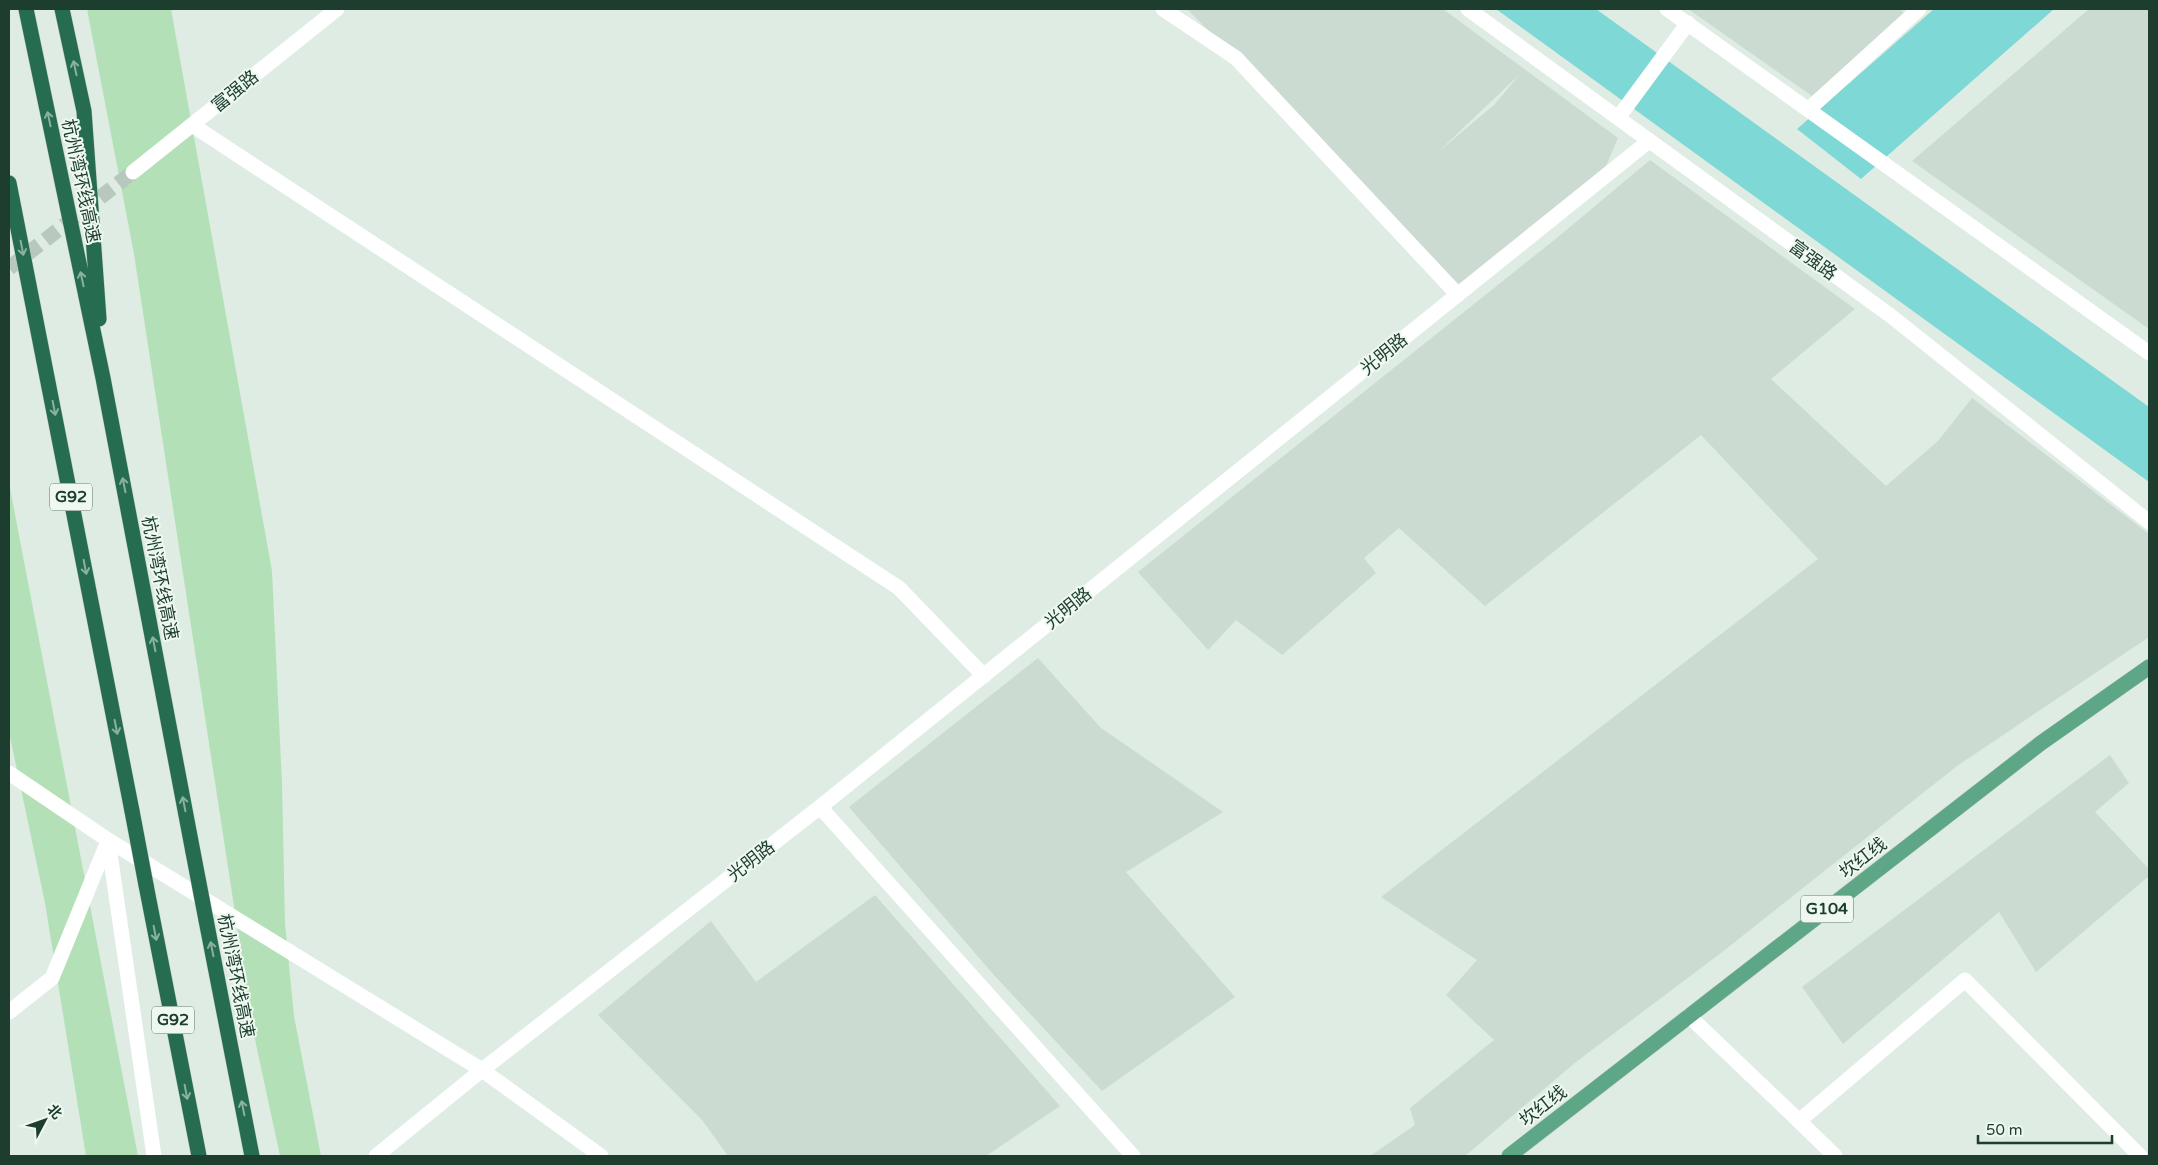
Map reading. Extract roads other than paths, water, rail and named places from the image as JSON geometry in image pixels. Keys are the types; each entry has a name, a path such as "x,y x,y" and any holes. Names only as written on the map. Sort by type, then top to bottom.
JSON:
{"highway":[{"name":"杭州湾环线高速","path":"26,9 103,378 252,1156"},
{"path":"62,9 84,111 103,378"},
{"name":"G92","path":"9,183 199,1156"}],"main road":[{"name":"坎红线","path":"1515,1154 1689,1016 2041,743 2148,669"}],"street":[{"name":"富强路","path":"133,172 337,9"},
{"path":"1163,9 1236,58 1458,295"},
{"name":"富强路","path":"1468,9 1621,114 1649,141 1891,316 2149,522"},
{"path":"1667,9 2149,353"},
{"path":"1811,110 1919,9"},
{"path":"1621,114 1688,23"},
{"path":"192,125 899,588 984,676"},
{"name":"光明路","path":"376,1156 482,1070 820,807 1649,141"},
{"path":"9,773 108,840 482,1070 601,1156"},
{"path":"820,807 1133,1156"},
{"path":"9,1012 52,978 108,840"},
{"path":"108,840 154,1156"},
{"path":"1799,1121 1965,980 2140,1156"},
{"path":"1689,1016 1834,1156"}],"water":[{"path":"1496,9 1596,9 2149,407 2149,482"},
{"path":"1934,9 2054,9 1861,179 1797,129"}],"tunnel":[{"path":"9,268 133,172"}]}
